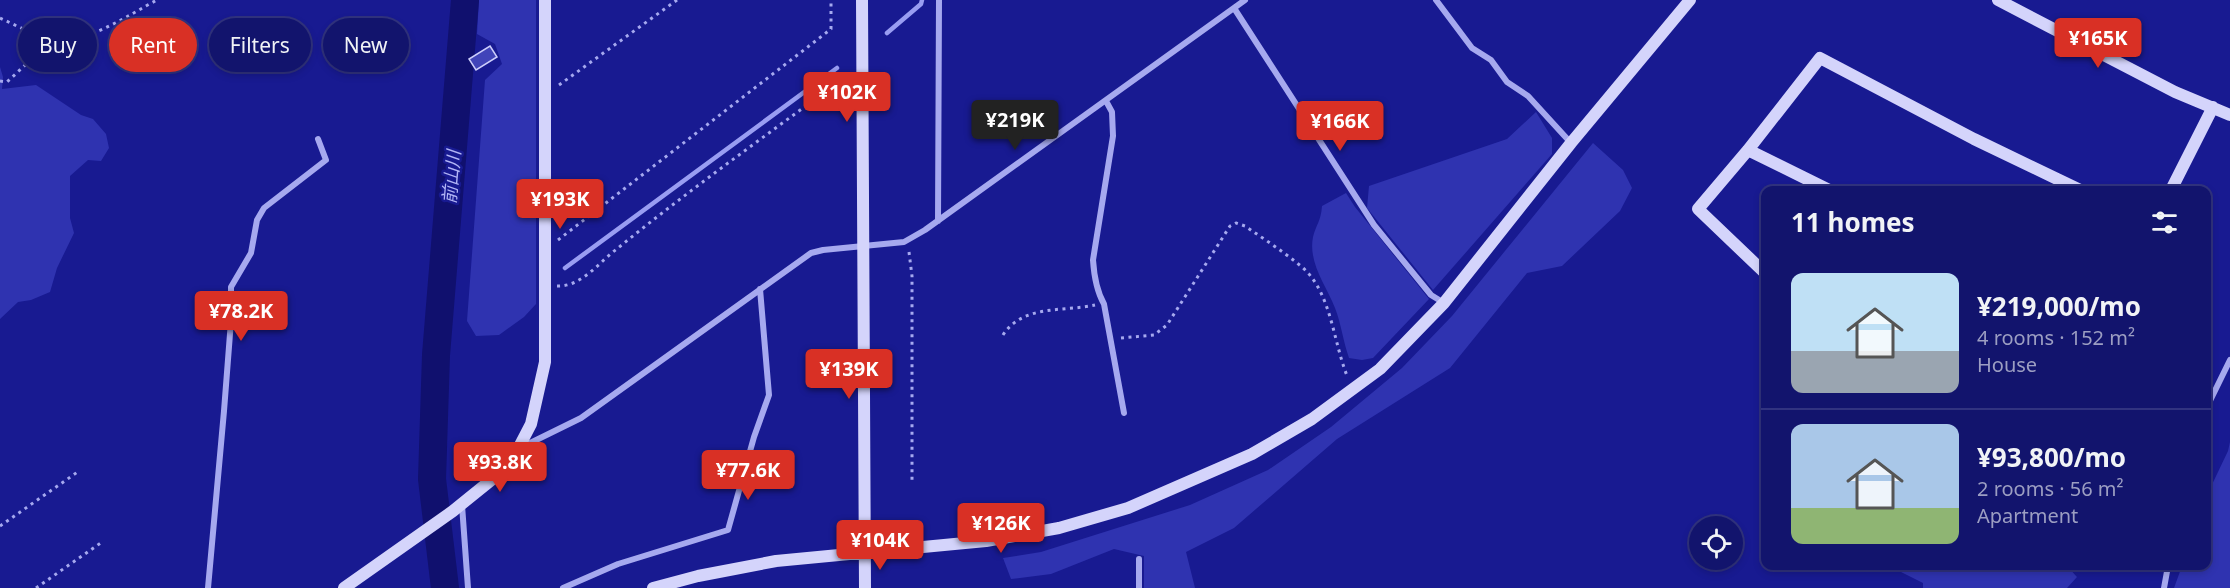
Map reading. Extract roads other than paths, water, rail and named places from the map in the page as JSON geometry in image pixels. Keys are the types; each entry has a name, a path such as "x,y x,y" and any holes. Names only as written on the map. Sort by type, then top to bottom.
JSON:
{"street":[{"path":"344,588 418,536 495,477 518,448 531,424 545,362 545,0"},
{"path":"862,0 865,588"},
{"path":"938,220 939,0"},
{"path":"518,448 581,418 811,253 904,242 1106,101 1245,0"},
{"path":"1436,0 1472,48 1491,60 1507,82 1528,96 1571,143"},
{"path":"653,588 698,576 776,561 986,541 1059,528 1128,508 1252,454 1311,418 1380,369 1444,303 1571,143 1690,0"},
{"path":"1998,0 2175,92 2230,115"},
{"path":"1234,8 1374,225 1431,295 1444,303"},
{"path":"1761,269 1698,209 1748,150 1820,58 1974,139 2072,186"},
{"path":"1106,101 1112,112 1113,136 1093,260 1094,274 1111,339 1124,413"},
{"path":"2173,186 2213,107"},
{"path":"208,588 231,321 231,287 251,253 258,220 264,208 326,160 318,139"},
{"path":"1748,150 1821,186"},
{"path":"563,588 618,564 728,530 768,395 760,290"},
{"path":"2211,399 2230,360"},
{"path":"457,507 468,588"},
{"path":"1139,559 1139,588"},
{"path":"2164,588 2167,570"}],"waterway":[{"name":"前山川","path":"445,588 432,479 436,355 465,0"},
{"name":"前山川","path":"887,33 921,4 922,0"},
{"name":"前山川","path":"565,268 837,68"},
{"name":"前山川","path":"436,355 446,348"}]}
